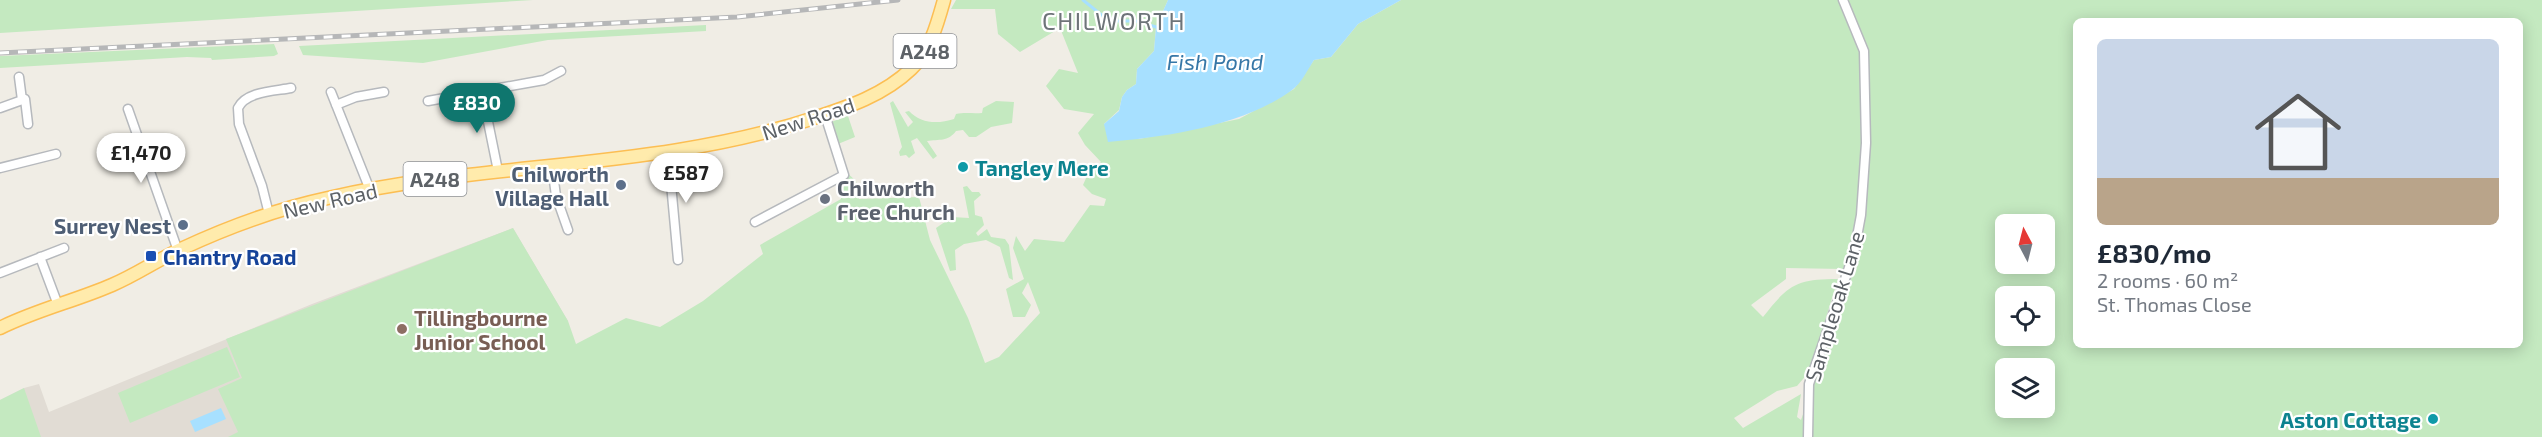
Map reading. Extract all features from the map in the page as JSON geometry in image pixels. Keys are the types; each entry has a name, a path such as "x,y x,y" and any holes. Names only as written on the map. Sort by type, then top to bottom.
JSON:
{"main road":[{"name":"New Road","path":"0,328 113,284 178,251 269,214 328,197 498,171 668,151 777,130 825,115 884,90 910,70 930,43 944,0"}],"street":[{"name":"Sampleoak Lane","path":"1808,437 1809,384 1854,253 1861,215 1866,143 1864,51 1843,0"},
{"path":"428,101 544,80 561,71"},
{"path":"19,77 22,100"},
{"path":"269,214 262,186 253,168 239,124 237,100 271,90 291,88"},
{"path":"331,92 370,190"},
{"path":"336,105 356,97 384,92"},
{"path":"482,92 498,171"},
{"path":"0,108 26,99 28,124"},
{"path":"128,110 178,251"},
{"path":"754,222 844,175 825,115"},
{"path":"668,151 678,260"},
{"path":"0,168 56,154"},
{"path":"552,166 556,196 568,230"},
{"path":"0,273 64,248"},
{"path":"40,257 58,305"}],"shaded area":[{"name":"Tillingbourne Junior School","path":"513,228 568,321 538,337 240,437 0,437 0,400 24,388 39,384 49,412 312,304"}],"green space":[{"path":"0,0 533,0 0,33"},
{"path":"956,0 1168,0 1156,27 1154,51 1137,69 1136,84 1122,97 1119,110 1104,124 1139,139 1239,119 1294,89 1314,60 1331,57 1358,24 1401,0 2542,0 2542,437 228,437 238,432 218,389 242,378 226,339 513,228 568,321 576,344 626,318 660,327 703,301 763,254 760,245 841,199 840,186 844,170 856,181 859,199 919,197 930,240 968,318 985,363 999,357 1040,313 1028,282 1022,293 1031,305 1025,317 1013,317 1006,289 1024,279 1013,248 1016,236 1025,251 1034,239 1064,242 1090,205 1104,206 1106,199 1092,194 1083,185 1087,176 1101,162 1085,145 1078,133 1094,114 1064,109 1046,86 1059,69 1078,73 1060,28 1020,52 998,34 995,9 951,9","holes":["1859,201 1867,205 1859,255 1801,420 1797,417 1801,394 1743,428 1734,418 1777,391 1797,386 1809,372 1838,279 1812,280 1794,286 1779,298 1763,317 1751,305 1786,279 1786,268 1843,269 1852,247"]},
{"path":"706,25 706,31 548,40 423,63 303,55 299,46"},
{"path":"274,44 278,54 274,56 212,60 211,58 187,57 0,68 0,56"},
{"path":"893,101 908,127 913,122 905,112 909,111 924,121 942,122 954,119 956,114 982,113 983,108 996,101 1014,102 1012,123 991,127 976,137 969,137 963,130 956,131 946,138 927,141 937,156 933,159 917,138 911,141 915,153 909,158 906,155 900,156 899,152 902,147 890,103"},
{"path":"848,116 855,137 838,144 831,122"},
{"path":"967,186 972,192 979,192 981,195 974,201 975,215 982,217 984,225 976,233 978,236 987,229 991,237 1005,239 1009,245 1013,280 1009,278 1000,247 986,240 964,244 955,250 956,270 950,271 936,228 952,217 969,218 963,187"},
{"path":"227,347 240,377 130,423 118,393"},
{"path":"24,388 41,437 0,437 0,400"}],"water":[{"name":"Fish Pond","path":"1168,0 1401,0 1358,24 1331,57 1314,60 1295,87 1251,113 1204,128 1155,137 1108,142 1104,124 1119,111 1122,97 1136,84 1137,69 1154,51 1156,27"},
{"path":"221,408 226,419 195,432 190,421"}],"waterway":[{"path":"1083,0 1104,17 1117,21 1136,21 1156,27"}],"railway":[{"path":"0,53 737,17 898,0"}],"place":[{"name":"Tangley Mere","path":"963,167"},
{"name":"Chilworth Village Hall","path":"621,185"},
{"name":"Chilworth Free Church","path":"825,199"},
{"name":"Surrey Nest","path":"183,225"},
{"name":"Chantry Road","path":"151,256"},
{"name":"Tillingbourne Junior School","path":"402,329"},
{"name":"Aston Cottage","path":"2433,419"}],"district":[{"name":"CHILWORTH","path":"1114,20"}]}
